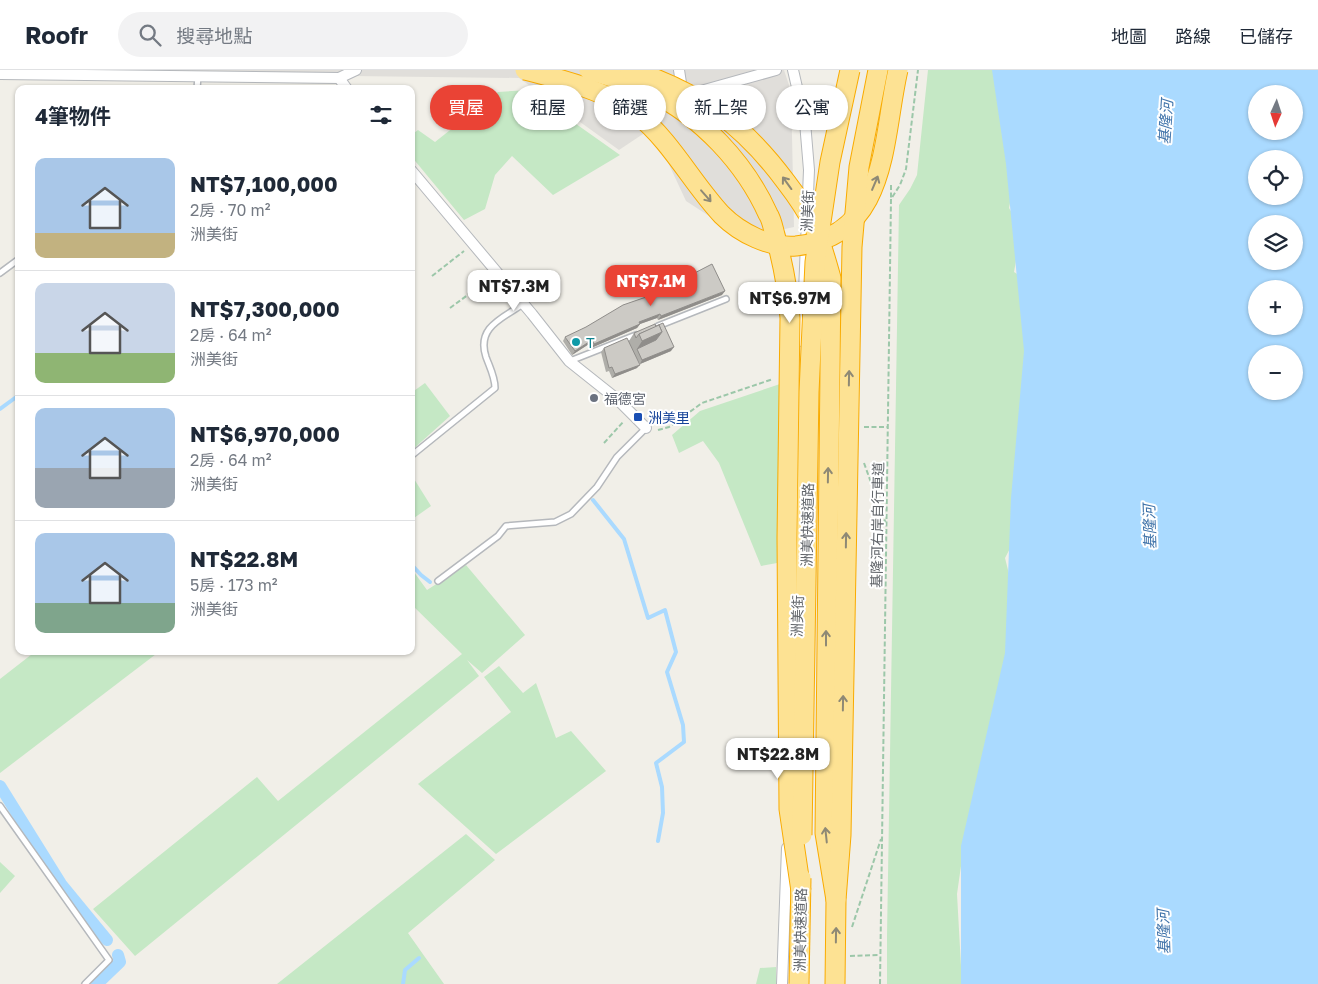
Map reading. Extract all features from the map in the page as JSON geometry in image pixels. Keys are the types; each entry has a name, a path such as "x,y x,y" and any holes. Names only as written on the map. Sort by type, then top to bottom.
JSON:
{"highway":[{"path":"525,70 552,77 611,98 636,113 656,131 723,216 743,231 763,241 789,246 811,244 829,238 848,226 865,206 878,177 885,151 898,70"},
{"path":"590,70 650,91 679,107 701,125 730,155 751,182 769,215 780,252 787,283 790,318 787,538 789,809 801,891"},
{"path":"630,70 650,76 709,105 767,156 798,198 812,223 824,252 831,278 825,833 836,900"},
{"name":"洲美快速道路","path":"800,984 809,392 815,262 830,162 850,70"},
{"path":"835,984 836,900 841,834 852,247 859,167 878,70"}],"street":[{"path":"7,73 198,76 342,85 356,70"},
{"path":"533,70 592,100 630,105 670,98 776,70"},
{"path":"670,98 677,92 681,83 679,70"},
{"name":"洲美街","path":"782,984 798,578 802,334 809,170 805,122 793,70"},
{"path":"415,175 524,304 569,361 618,400 646,428"}],"lane":[{"path":"197,85 198,76"},
{"path":"0,273 15,262"},
{"path":"652,328 726,298"},
{"path":"415,453 495,388 495,380 483,341 488,328 524,304"},
{"path":"569,361 643,332"},
{"path":"438,581 498,536 506,526 555,522 571,514 597,486 617,457 646,428"},
{"path":"0,806 110,960 85,984"}],"path":[{"name":"基隆河右岸自行車道","path":"880,984 891,199 906,169 918,70"},
{"path":"432,276 472,243"},
{"path":"450,308 497,273"},
{"path":"646,428 657,430 669,427 702,403 773,379"},
{"path":"604,443 631,413"},
{"path":"861,427 888,427"},
{"path":"864,463 886,526"},
{"path":"852,928 882,837"},
{"path":"842,956 880,955"}],"shaded area":[{"path":"0,70 784,70 789,85 776,85 776,130 792,130 794,227 743,238 686,201 653,130 666,130 666,85 594,85 594,130 649,130 619,150 584,125 584,85 529,85 519,78 30,72"}],"green space":[{"path":"928,70 1015,70 1012,193 1009,208 1017,223 1019,239 1014,272 1029,281 1015,539 1005,558 1009,574 1012,631 964,845 957,894 962,984 887,984 899,205 917,175"},
{"path":"512,91 512,130 584,130 620,155 553,195 512,156 495,175 485,209 464,220 415,161 415,132 418,130 435,142 450,130 502,130 502,92"},
{"path":"425,383 450,416 415,447 415,390"},
{"path":"780,384 777,563 761,566 719,463 703,441 679,453 672,435 700,411"},
{"path":"415,480 431,506 415,517"},
{"path":"466,565 525,635 482,673 467,660 479,676 135,956 93,909 257,777 278,801 462,654 415,608 415,574 427,590"},
{"path":"31,655 155,655 0,773 0,679"},
{"path":"499,666 523,693 536,683 556,738 571,731 606,771 496,854 418,784 511,712 484,677"},
{"path":"466,834 495,860 408,933 444,984 277,984"},
{"path":"0,862 15,876 0,893"},
{"path":"776,967 776,984 756,984 760,968"}],"water":[{"name":"基隆河","path":"992,70 1318,70 1318,984 961,984 961,846 1005,653 1011,498 1024,351 1006,164"}],"building":[{"path":"712,264 725,291 661,316 660,314 639,322 640,324 594,344 592,340 575,351 565,337 623,305 652,295"},
{"path":"663,323 674,347 642,360 637,349 656,340 662,332 659,325 656,326"},
{"path":"655,324 656,327 639,334 636,338 634,333"},
{"path":"659,325 662,332 642,341 639,334"},
{"path":"627,338 640,365 615,374 612,367 609,368 604,348"}],"waterway":[{"path":"0,409 15,398"},
{"path":"593,500 624,539 648,618 665,610 676,652 667,672 683,725 684,742 656,763 662,787 663,813 658,841"},
{"path":"415,568 430,582"},
{"path":"0,786 61,884 107,940"},
{"path":"97,984 120,962 118,955"},
{"path":"403,984 405,970 419,958"}],"place":[{"name":"T","path":"576,342"},
{"name":"福德宮","path":"594,398"},
{"name":"洲美里","path":"638,417"}]}
